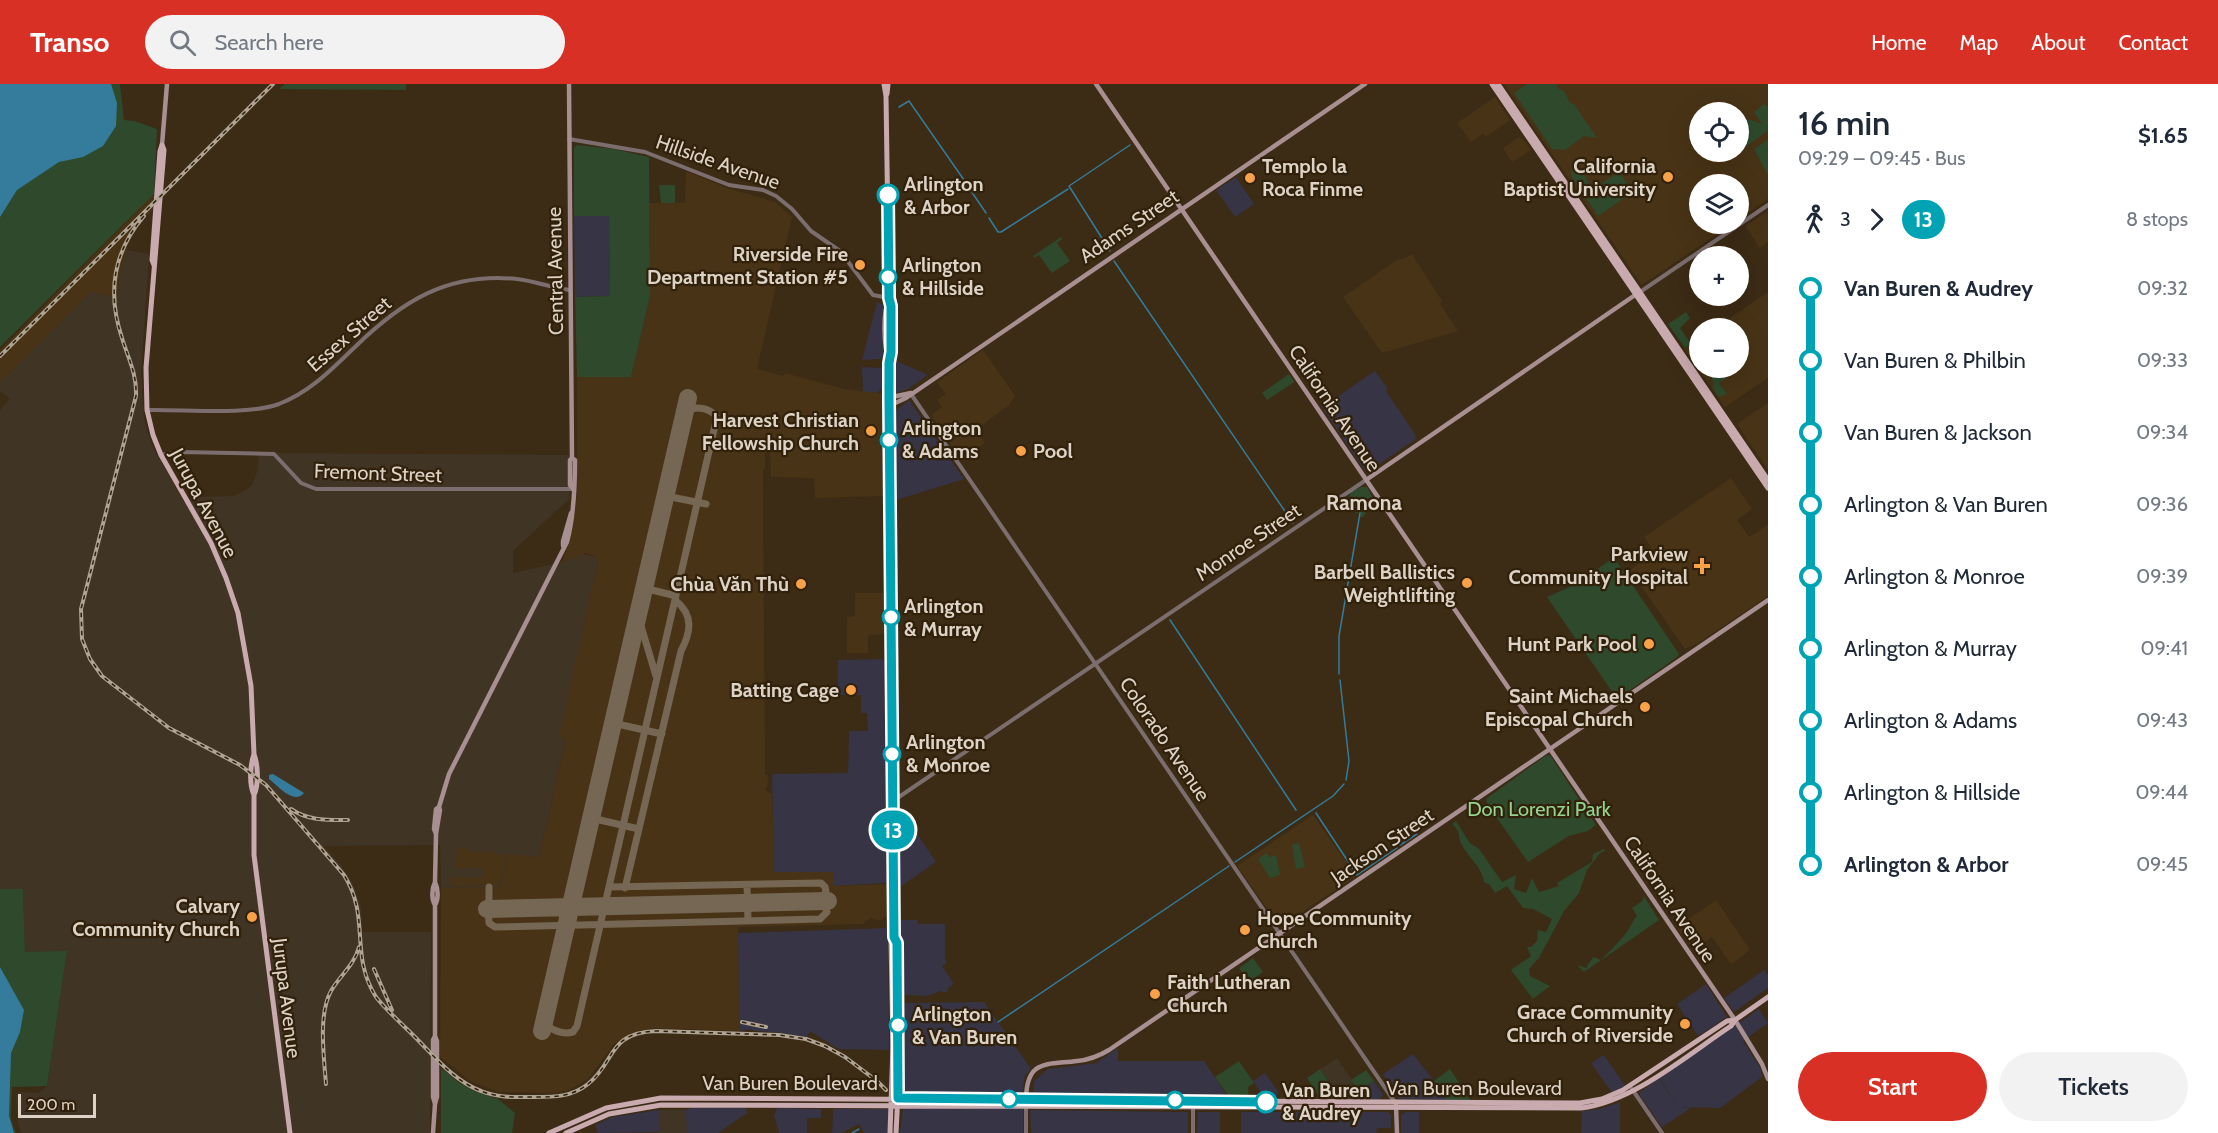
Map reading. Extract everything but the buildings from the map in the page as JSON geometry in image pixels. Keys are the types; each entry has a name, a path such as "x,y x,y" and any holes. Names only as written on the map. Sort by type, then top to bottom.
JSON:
{"main road":[{"name":"Jurupa Avenue","path":"167,84 156,261 145,386 147,410 161,455 215,550 238,613 246,649 256,761 254,855 290,1133"},
{"name":"Central Avenue","path":"435,1131 433,1055 435,905 433,885 435,882 434,822 436,809 439,807 453,764 552,573 563,546 571,513 575,468 572,458 569,84"},
{"path":"884,84 889,298 886,306 886,352 889,363 894,937 897,943 896,1133"},
{"path":"886,96 888,84"},
{"name":"California Avenue","path":"1096,84 1735,1020 1762,1064 1768,1079"},
{"name":"Adams Street","path":"889,400 893,404 899,402 1365,84"},
{"path":"1492,84 1526,129"},
{"path":"1498,84 1526,129 1768,480"},
{"path":"1638,293 1768,488"},
{"name":"Monroe Street","path":"1366,480 1638,293"},
{"name":"Jackson Street","path":"1026,1102 1028,1081 1041,1065 1078,1061 1101,1054 1768,600"},
{"name":"Van Buren Boulevard","path":"1193,1104 1370,1102 1396,1106 1557,1109 1601,1105 1632,1089 1727,1021 1735,1020 1768,997"},
{"name":"Van Buren Boulevard","path":"566,1133 609,1114 661,1105 930,1105 950,1102 1026,1102 1334,1108 1577,1103 1595,1101 1632,1089"},
{"path":"1601,1105 1603,1101 1617,1094"},
{"name":"Van Buren Boulevard","path":"549,1133 606,1108 661,1098 895,1098 950,1102 968,1102 975,1099 1026,1102"},
{"path":"1334,1108 1370,1102"},
{"path":"1557,1109 1577,1103"},
{"path":"890,1133 895,1105"},
{"path":"1396,1106 1397,1133"}],"street":[{"name":"Hillside Avenue","path":"569,140 645,152 729,185 768,192 782,200 806,226 840,251 873,295 889,298"},
{"name":"Monroe Street","path":"1638,293 1768,206"},
{"name":"Essex Street","path":"147,410 255,410 278,404 316,384 387,316 413,300 443,287 470,280 505,278 570,290"},
{"name":"Colorado Avenue","path":"911,393 1396,1106"},
{"name":"Fremont Street","path":"161,455 181,452 274,454 301,483 316,489 573,489"},
{"name":"Monroe Street","path":"893,801 1366,480"},
{"path":"1632,1089 1662,1133"},
{"path":"1026,1102 1026,1133"},
{"path":"1193,1104 1193,1133"}],"shaded area":[{"name":"California Baptist University","path":"1504,84 1768,84 1768,199 1749,212 1749,174 1689,174 1689,234 1717,234 1699,246 1689,246 1689,253 1643,284"},
{"name":"California Baptist University","path":"1495,97 1510,120 1486,137 1483,134 1471,142 1457,123"},
{"name":"California Baptist University","path":"1519,137 1531,150 1512,162 1503,148"},
{"path":"686,171 727,188 775,202 792,217 757,369 784,376 785,373 844,389 885,394 884,493 882,496 815,498 814,478 771,477 770,452 765,452 765,469 763,469 765,775 768,775 765,790 772,794 774,872 833,872 834,886 887,884 887,915 881,921 871,918 862,924 738,927 739,1031 655,1028 637,1031 615,1043 588,1079 569,1090 556,1093 498,1092 470,1081 440,1057 441,888 486,887 483,883 481,885 451,886 450,878 484,877 483,868 455,868 457,848 468,848 469,852 493,851 493,854 506,855 499,885 491,885 491,887 500,887 508,854 539,857 566,738 559,736 598,561 596,557 586,553 562,562 570,540 577,497 577,377 631,377 650,296 649,203 685,203"},
{"path":"1236,177 1254,204 1235,217 1216,190"},
{"path":"154,194 153,210 135,228 126,244 127,250 117,297 91,292 0,382 0,350"},
{"path":"1768,211 1768,242 1760,248 1749,232 1749,223"},
{"path":"574,216 609,216 610,296 575,297"},
{"path":"127,250 149,254 141,374 144,419 152,446 184,502 194,497 233,496 244,491 252,485 257,472 259,453 569,455 569,499 513,551 513,573 562,562 582,554 596,557 598,561 560,736 566,738 539,857 508,855 500,887 441,888 440,845 323,846 341,865 354,886 361,908 362,932 431,932 430,1133 22,1133 18,1124 16,1096 20,1092 39,1093 47,1086 67,952 25,953 23,889 0,889 0,410 10,399 0,391 0,382 91,292 117,297"},
{"path":"1412,254 1458,331 1382,353 1343,297 1397,260"},
{"path":"1768,292 1768,378 1725,407 1704,378 1749,378 1749,318 1730,318"},
{"path":"877,302 883,305 883,357 862,360"},
{"path":"1689,346 1689,356 1684,349"},
{"path":"983,350 1015,396 1009,405 976,430 985,443 961,460 931,415 942,407 937,400 946,394 937,382"},
{"path":"894,360 928,375 908,389 896,393 894,391"},
{"path":"862,367 882,368 883,387 877,393 863,392"},
{"path":"1375,371 1388,389 1386,391 1415,434 1416,439 1369,471 1364,470 1322,407"},
{"path":"909,400 964,479 896,500 894,412"},
{"path":"1768,403 1768,470 1737,424"},
{"name":"Parkview Community Hospital","path":"1731,478 1752,509 1737,520 1749,537 1768,525 1768,596 1698,643 1685,649 1630,570 1641,562 1637,557 1651,547 1644,537"},
{"path":"855,593 887,593 887,634 868,635 868,653 847,653 847,617 855,616"},
{"path":"882,659 886,663 887,883 833,886 833,872 774,872 772,774 848,773 849,731 868,731 867,713 861,713 861,695 838,695 838,660"},
{"path":"899,809 936,862 900,887"},
{"path":"1313,815 1356,876 1280,927 1237,866"},
{"path":"1716,900 1750,950 1731,964 1712,937 1693,950 1677,927"},
{"path":"900,920 917,920 918,924 945,924 945,960 947,963 942,966 954,984 946,993 941,991 927,996 901,995"},
{"path":"888,928 889,1050 838,1049 810,1031 807,1037 753,1031 752,1029 739,1031 738,933"},
{"path":"1764,970 1768,975 1768,988 1734,1012 1724,998"},
{"path":"1706,984 1727,1017 1698,1036 1677,1004"},
{"path":"984,1002 1031,1069 1025,1075 1022,1094 901,1093 902,1003"},
{"path":"1759,1009 1768,1023 1743,1041 1761,1069 1762,1077 1720,1108 1679,1107 1691,1108 1662,1127 1640,1096 1640,1092 1659,1078 1677,1105 1660,1078"},
{"path":"1118,1048 1118,1061 1204,1061 1226,1094 1223,1097 1033,1094 1034,1081 1048,1069 1096,1063"},
{"path":"1413,1054 1447,1100 1399,1099 1383,1074"},
{"path":"1604,1055 1626,1087 1612,1093 1591,1063"},
{"path":"1337,1058 1365,1099 1341,1099 1320,1069"},
{"path":"1265,1073 1278,1091 1277,1096 1263,1096 1253,1081"},
{"path":"1374,1081 1383,1094 1381,1099 1365,1099 1359,1091"},
{"path":"1620,1102 1620,1133 1581,1133 1582,1111 1600,1109"},
{"path":"746,1108 747,1113 718,1133 686,1133 686,1110"},
{"path":"777,1108 821,1109 821,1118 807,1118 807,1133 779,1133 774,1116"},
{"path":"903,1108 1023,1108 1023,1133 900,1133"},
{"path":"833,1109 889,1109 888,1133 864,1133 859,1124 841,1133 832,1133"},
{"path":"659,1110 659,1132 598,1133 595,1125 612,1117"},
{"path":"659,1110 686,1110 687,1133 655,1133 659,1132"},
{"path":"1030,1110 1188,1112 1188,1133 1031,1133"},
{"path":"1198,1112 1220,1112 1220,1133 1197,1133"},
{"path":"1241,1112 1388,1112 1391,1115 1391,1128 1377,1128 1376,1133 1241,1133"},
{"path":"1405,1112 1419,1112 1419,1133 1401,1133 1401,1115"}],"green space":[{"path":"0,84 120,84 124,120 135,121 157,129 154,194 0,347"},
{"path":"285,84 406,84 406,90 279,89"},
{"path":"1527,84 1557,84 1557,88 1564,91 1570,103 1574,104 1597,138 1584,136 1565,150 1552,149 1514,93"},
{"path":"1764,104 1768,107 1768,133 1767,131 1749,144 1749,120 1762,124 1754,112"},
{"path":"1768,140 1768,175 1754,149"},
{"path":"577,145 614,149 649,157 650,296 631,377 577,377 575,297 610,296 609,216 574,216 574,148"},
{"path":"1577,159 1579,167 1593,189 1619,172 1633,192 1598,216 1571,176 1572,163"},
{"path":"659,185 675,185 675,203 661,203"},
{"path":"1061,237 1062,239 1057,243 1070,261 1052,273 1039,255 1034,258 1033,256"},
{"path":"1686,312 1690,318 1680,328 1689,341 1689,345 1685,348 1668,324"},
{"path":"1289,374 1293,383 1267,400 1262,393"},
{"path":"1711,378 1726,378 1719,383 1727,394 1719,397 1713,389 1714,383"},
{"path":"1367,487 1375,502 1363,517 1360,517 1361,513 1356,513 1349,497 1351,492"},
{"path":"1615,559 1679,654 1617,699 1547,597 1574,585"},
{"name":"Don Lorenzi Park","path":"1550,755 1596,825 1588,831 1569,836 1528,862 1487,804 1486,799 1545,756"},
{"path":"1456,821 1469,842 1479,849 1502,882 1516,875 1514,889 1526,893 1532,878 1539,892 1559,886 1557,883 1592,862 1593,854 1604,849 1605,851 1600,853 1587,870 1579,893 1564,911 1539,958 1529,969 1530,976 1550,986 1533,999 1511,970 1531,956 1527,947 1531,947 1538,939 1538,930 1546,932 1552,919 1533,909 1523,908 1507,886 1495,893 1490,885 1484,882 1481,872 1465,849 1452,824"},
{"path":"1299,843 1305,867 1296,869 1292,845"},
{"path":"1267,853 1269,857 1276,855 1280,875 1270,878 1258,859"},
{"path":"0,889 23,889 25,952 67,951 47,1086 12,1087 11,1119 16,1133 0,1133"},
{"path":"1644,896 1659,920 1584,972 1577,965 1586,968 1593,957 1601,960 1611,950 1637,916 1632,908 1642,901"},
{"path":"1253,958 1263,972 1249,982 1239,968"},
{"path":"1239,1061 1254,1083 1248,1087 1249,1098 1230,1098 1215,1077"},
{"path":"441,1068 474,1091 498,1099 515,1113 512,1133 441,1133"},
{"path":"1320,1069 1340,1098 1320,1098 1307,1078"},
{"path":"1450,1069 1471,1101 1447,1100 1434,1081"},
{"path":"1366,1070 1374,1081 1359,1091 1351,1080"}],"water":[{"path":"0,84 111,84 117,103 116,126 103,146 83,157 59,162 17,190 0,217"},
{"path":"273,774 304,793 296,797 286,793 269,779 269,775"},
{"path":"0,967 24,1010 20,1032 11,1053 9,1116 14,1133 0,1133"}],"waterway":[{"path":"899,107 909,101 964,180"},
{"path":"1110,251 1069,186 1130,145"},
{"path":"967,185 986,213"},
{"path":"989,218 998,232 1001,232 1068,189"},
{"path":"1114,261 1293,523"},
{"path":"1339,674 1339,636 1360,513"},
{"path":"1170,620 1296,810"},
{"path":"1340,680 1349,761 1346,780"},
{"path":"1235,862 1333,796 1344,784"},
{"path":"1316,813 1357,875 1397,848"},
{"path":"1400,845 1417,834"},
{"path":"998,1022 1229,866"},
{"path":"852,1133 859,1129"}],"taxiway":[{"path":"544,1022 553,1029 565,1033 573,1032 577,1026 716,421 716,416 705,409 693,408 685,411"},
{"path":"666,496 706,504"},
{"path":"644,588 676,596"},
{"path":"625,888 681,651 689,630 688,618 675,600"},
{"path":"638,616 656,676"},
{"path":"613,723 662,734"},
{"path":"591,818 639,829"},
{"path":"488,909 489,923 495,927 820,919 827,912 825,906 818,901 826,892 821,883 609,887"},
{"path":"747,885 748,921"},
{"path":"489,887 489,909"}],"runway":[{"path":"542,1031 688,398"},
{"path":"487,909 828,901"}],"railway":[{"path":"0,356 273,84"},
{"path":"144,216 125,244 119,259 114,289 117,321 134,373 136,396 81,609 82,639 90,659 102,676 169,728 240,765 266,785 344,875 357,906 363,966 376,997 445,1067 471,1087 508,1097 549,1097 576,1092 597,1075 620,1043 640,1033 656,1031 779,1035 806,1039 845,1057 886,1090"},
{"path":"291,809 311,818 348,820"},
{"path":"326,1084 324,1012 331,991 354,960 359,947"},
{"path":"374,969 392,1010"},
{"path":"742,1022 766,1027"}],"bus line":[{"name":"13","path":"888,195 891,306 889,400 894,937 897,943 898,1098 1266,1102"}],"place":[{"name":"California Baptist University","path":"1668,177"},
{"name":"Templo la Roca Finme","path":"1250,178"},
{"name":"Arlington & Arbor","path":"888,195"},
{"name":"Riverside Fire Department Station #5","path":"860,265"},
{"name":"Arlington & Hillside","path":"888,277"},
{"name":"Harvest Christian Fellowship Church","path":"871,431"},
{"name":"Arlington & Adams","path":"889,440"},
{"name":"Pool","path":"1021,451"},
{"name":"Parkview Community Hospital","path":"1702,566"},
{"name":"Barbell Ballistics Weightlifting","path":"1467,583"},
{"name":"Chùa Văn Thù","path":"801,584"},
{"name":"Arlington & Murray","path":"891,617"},
{"name":"Hunt Park Pool","path":"1649,644"},
{"name":"Batting Cage","path":"851,690"},
{"name":"Saint Michaels Episcopal Church","path":"1645,707"},
{"name":"Arlington & Monroe","path":"892,754"},
{"name":"Calvary Community Church","path":"252,917"},
{"name":"Hope Community Church","path":"1245,930"},
{"name":"Faith Lutheran Church","path":"1155,994"},
{"name":"Grace Community Church of Riverside","path":"1685,1024"},
{"name":"Arlington & Van Buren","path":"898,1025"},
{"name":"Van Buren & Audrey","path":"1266,1102"}],"district":[{"name":"Ramona","path":"1364,503"}]}
